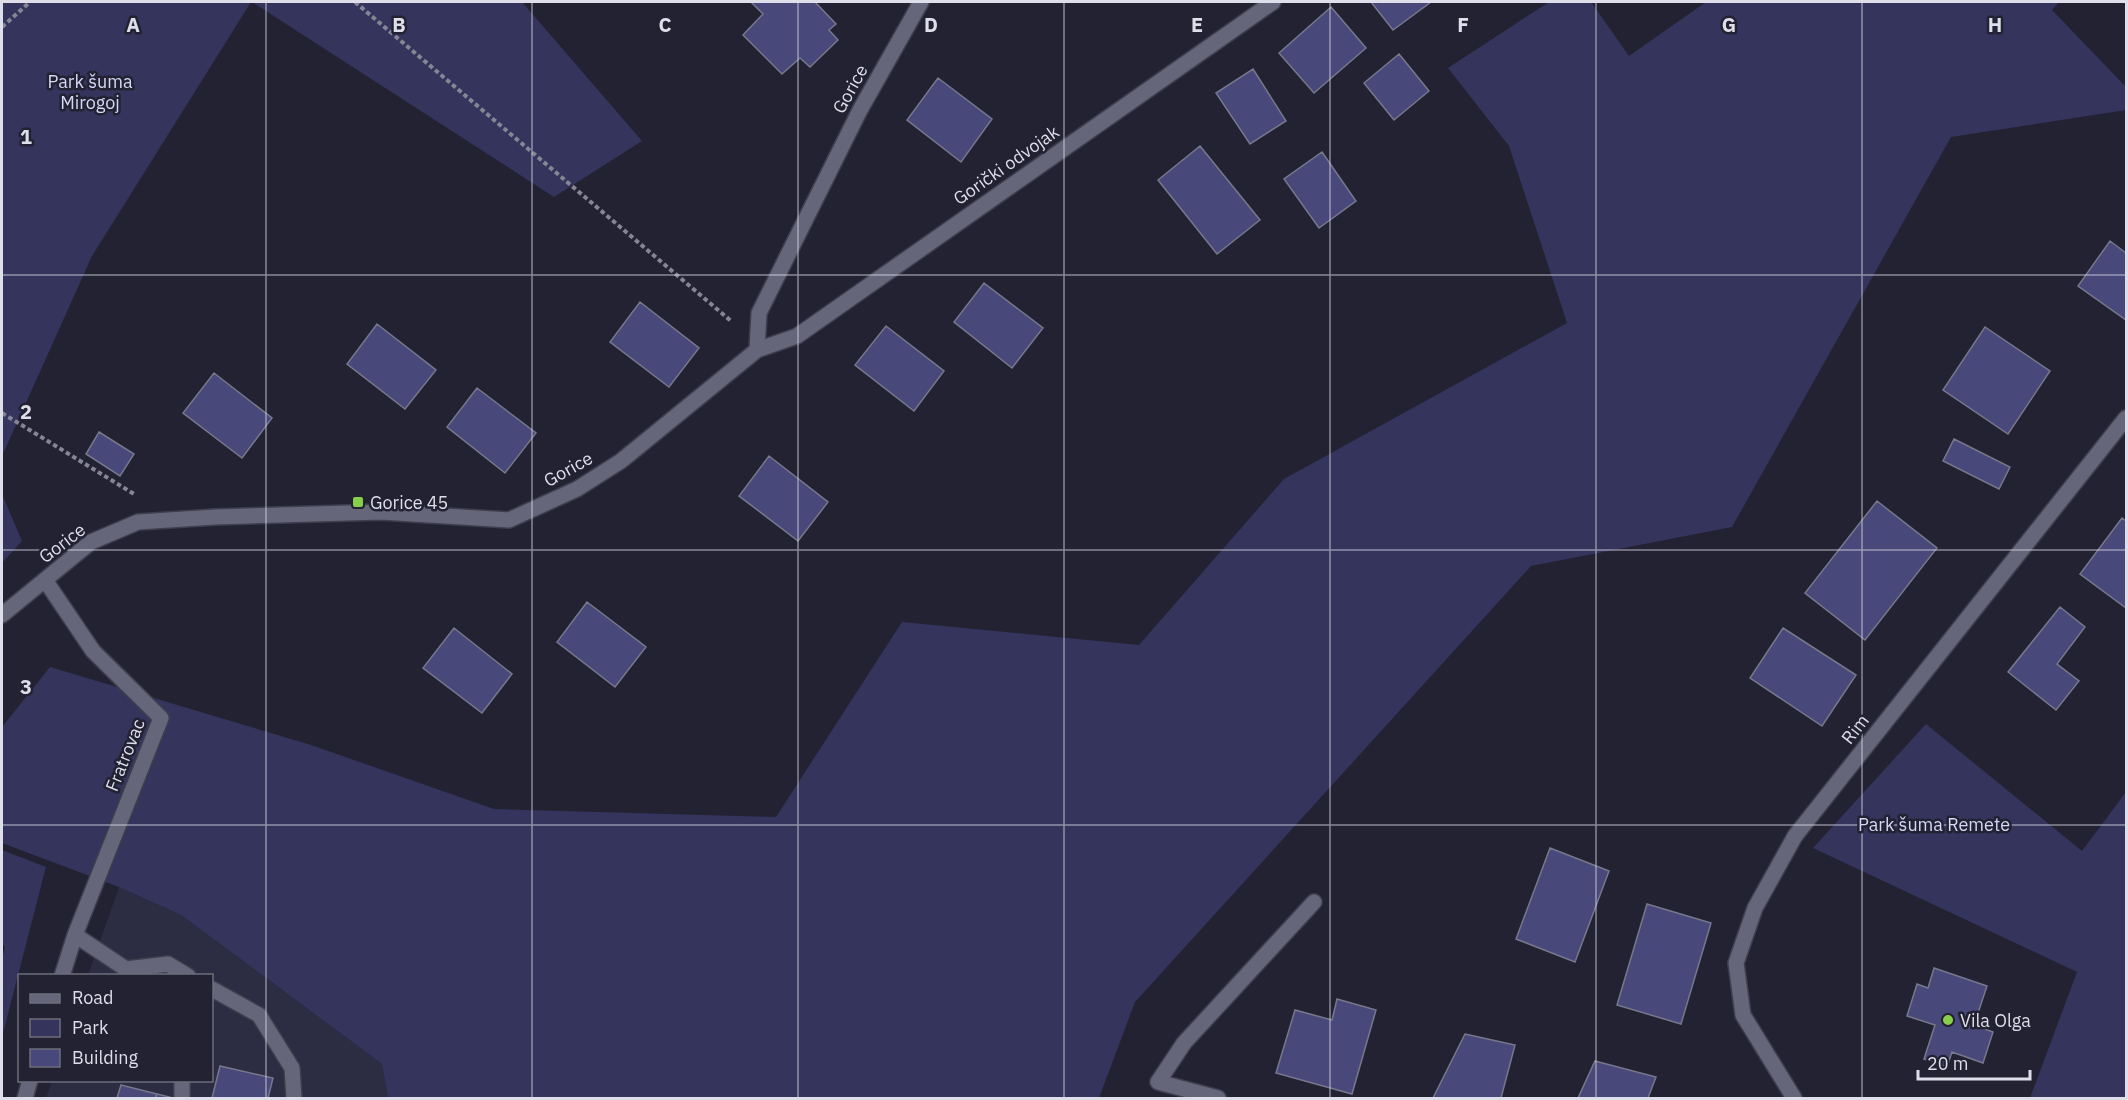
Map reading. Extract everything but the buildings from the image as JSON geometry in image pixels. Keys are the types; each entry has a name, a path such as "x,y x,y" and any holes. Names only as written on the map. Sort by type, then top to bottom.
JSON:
{"street":[{"name":"Gorice","path":"2,615 91,542 138,522 215,517 381,512 509,520 578,489 621,461 757,347 759,313 860,110 921,2"},
{"name":"Gorički odvojak","path":"757,347 797,336 1273,2"},
{"name":"Rim","path":"1794,1098 1743,1015 1736,963 1755,908 1796,836 2127,418"},
{"name":"Fratrovac","path":"45,580 93,651 161,718 75,935 62,974"},
{"path":"1218,1098 1158,1082 1184,1043 1314,902"},
{"path":"75,935 128,972 168,964 186,974"},
{"path":"213,989 259,1015 292,1068 294,1098"},
{"path":"25,1098 29,1082"},
{"path":"182,1082 182,1098"}],"path":[{"path":"2,27 30,2"},
{"path":"355,2 757,347"},
{"path":"2,412 142,499"}],"shaded area":[{"path":"119,887 181,915 382,1064 388,1098 46,1098 52,1082 213,1082 213,974 88,974"}],"green space":[{"name":"Park šuma Mirogoj","path":"2,2 251,2 92,256 2,456"},
{"path":"252,2 522,2 642,141 554,197"},
{"path":"1549,2 1591,2 1629,56 1706,2 2059,2 2052,10 2126,87 2126,110 1951,137 1732,527 1531,566 1135,1002 1099,1098 388,1098 382,1064 181,915 119,887 2,843 2,727 50,667 311,745 494,809 776,817 902,622 1139,645 1284,479 1567,323 1509,146 1448,68"},
{"path":"2,494 22,541 2,563"},
{"name":"Park šuma Remete","path":"1926,724 2082,851 2126,792 2126,1098 2030,1098 2077,972 1813,848"},
{"path":"2,850 46,867 2,1037 2,959 5,947 2,943"}],"place":[{"name":"Gorice 45","path":"358,502"},
{"name":"Vila Olga","path":"1948,1020"}]}
